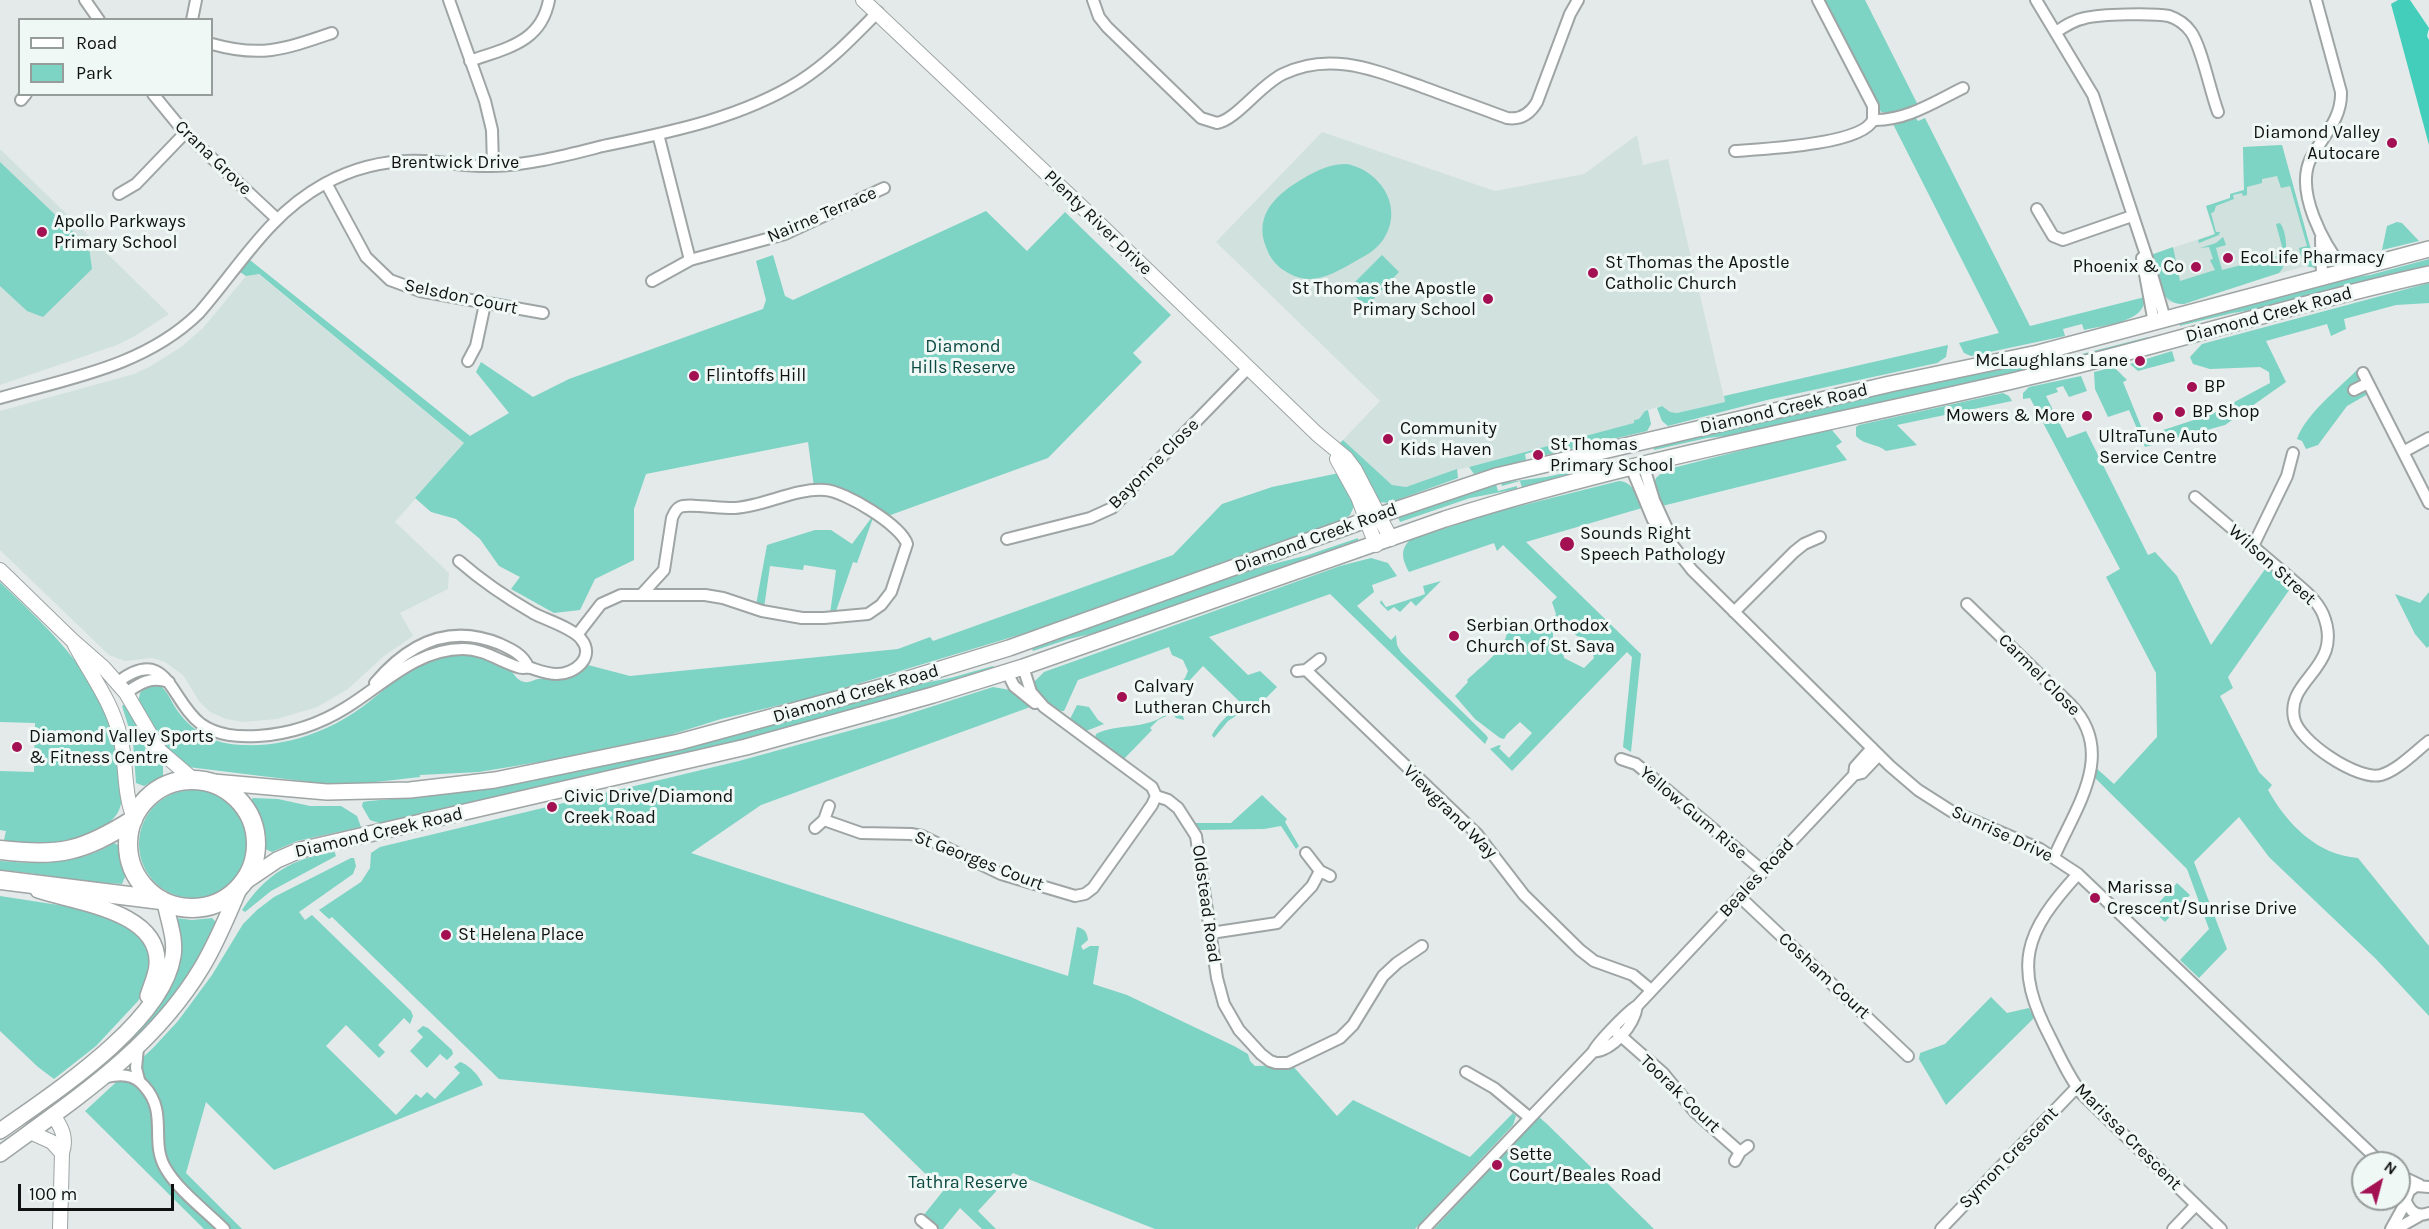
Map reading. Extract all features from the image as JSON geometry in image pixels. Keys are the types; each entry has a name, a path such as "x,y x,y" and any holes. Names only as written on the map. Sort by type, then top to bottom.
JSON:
{"highway":[{"path":"7,881 163,901 185,908 200,908 221,902 241,886 250,871 256,850 251,819 246,810 222,788 198,781 174,783 155,792 145,801 133,819 128,840 132,867 142,884 163,901"},
{"path":"0,850 40,854 74,850 103,838 133,819"}],"main road":[{"name":"Diamond Creek Road","path":"198,781 335,793 410,790 495,780 716,732 885,686 1009,648 1373,517 1496,476 1879,387 2038,353 2429,249"},
{"name":"Diamond Creek Road","path":"241,886 277,860 300,850 746,747 1007,672 1500,502 1637,466 2029,377 2429,274"},
{"path":"2160,321 2168,328 2168,342"},
{"name":"Sunrise Drive","path":"1631,445 1628,458 1637,466"},
{"path":"1007,672 1004,658 1009,648 1018,657 1023,667"},
{"path":"7,881 114,913 141,927 153,945 157,963 155,976 142,1013"},
{"path":"0,1154 106,1077 138,1048 176,1006 202,967 241,886"},
{"path":"0,1131 107,1051 142,1013 166,979 172,962 173,940 163,901"},
{"path":"36,1106 48,1110 53,1115"}],"street":[{"path":"85,0 98,18"},
{"path":"192,18 196,0"},
{"path":"449,0 485,100 490,120 493,166"},
{"path":"470,61 524,42 535,32 549,0"},
{"name":"Plenty River Drive","path":"863,0 1317,434 1336,457 1373,517 1391,539"},
{"name":"Plenty River Drive","path":"870,0 878,12"},
{"path":"1093,0 1099,17 1107,27 1196,114 1205,121 1217,123 1233,115 1274,79 1305,66 1327,63 1362,66 1507,118 1519,118 1531,111 1537,102 1570,14 1578,0"},
{"path":"1570,14 1571,0"},
{"path":"1735,151 1808,144 1848,136 1866,129 1873,120 1873,106 1818,0"},
{"path":"2036,0 2092,95 2139,237 2160,321"},
{"path":"2316,0 2342,102 2333,124 2311,158 2305,179 2320,232 2322,277"},
{"name":"Brentwick Drive","path":"0,398 118,364 166,340 199,313 276,218 326,183 353,171 374,164 399,160 493,166 552,158 658,134 719,117 801,80 839,51 878,12"},
{"path":"2055,32 2091,16 2159,15 2176,19 2188,28 2196,40 2210,93 2218,112"},
{"path":"213,44 248,52 282,50 332,33"},
{"path":"1873,120 1901,117 1963,88"},
{"name":"Crana Grove","path":"155,96 185,133 276,218"},
{"path":"119,194 136,184 185,133"},
{"path":"658,134 690,260"},
{"name":"Selsdon Court","path":"326,183 359,245 381,274 411,289 543,313"},
{"name":"Nairne Terrace","path":"652,281 690,260 784,234 884,188"},
{"path":"2037,209 2053,236 2063,240 2132,216"},
{"path":"2320,232 2345,271"},
{"path":"468,361 476,346 485,304"},
{"name":"Bayonne Close","path":"1007,539 1090,518 1112,508 1248,368"},
{"path":"2354,390 2365,378 2429,503"},
{"path":"2403,452 2429,438"},
{"path":"2253,546 2287,476 2293,453"},
{"name":"Sunrise Drive","path":"1637,466 1642,497 1692,570 1876,752 1918,790 1951,811 2020,839 2054,857 2078,874 2368,1151"},
{"path":"577,635 592,613 605,601 621,595 705,595 723,598 762,611 802,618 861,615 878,608 888,597 896,581 907,544 901,533 892,526 851,498 833,491 810,491 736,508 684,506 676,510 672,518 664,570 642,594"},
{"name":"Wilson Street","path":"2195,497 2311,597 2318,606 2325,622 2327,641 2323,658 2300,688 2294,702 2294,719 2304,736 2357,773 2372,776 2387,772 2429,741"},
{"name":"Plenty River Drive","path":"1373,517 1376,545"},
{"path":"1734,612 1794,552 1804,544 1820,537"},
{"path":"106,698 122,688 157,679 169,682 188,711 203,726 221,734 237,736 279,734 306,727 333,716 414,661 450,650 477,650 490,653 516,667 528,667 549,674 564,674 576,669 582,663 584,644 577,635 511,600 459,561"},
{"path":"0,570 72,640 91,655 122,688 159,751 198,781"},
{"name":"Carmel Close","path":"1967,604 2076,710 2090,733 2093,745 2092,766 2054,857"},
{"path":"72,640 106,698 122,744 128,801 133,819"},
{"name":"Viewgrand Way","path":"1320,659 1302,671 1477,834 1524,895 1594,961 1633,975 1651,990"},
{"name":"Oldstead Road","path":"1023,667 1031,692 1044,707"},
{"name":"Oldstead Road","path":"1007,672 1014,686 1021,693 1044,707 1152,787 1156,796 1168,800 1178,808 1196,836 1217,978 1224,1004 1239,1030 1261,1054 1276,1063 1288,1063 1340,1038 1353,1026 1383,976 1422,946"},
{"name":"Beales Road","path":"1424,1229 1593,1052 1602,1050 1635,1015 1637,1006 1651,990 1854,775 1862,773 1876,752"},
{"name":"Yellow Gum Rise","path":"1621,759 1642,768 1763,871"},
{"name":"St Georges Court","path":"824,820 861,833 922,836 1001,874 1075,896 1084,894 1093,888 1156,796"},
{"path":"815,828 824,820 830,806"},
{"path":"1211,933 1276,923 1325,874 1306,853"},
{"name":"Marissa Crescent","path":"2078,874 2050,905 2031,942 2028,973 2035,1007 2077,1087 2221,1229"},
{"name":"Cosham Court","path":"1740,897 1908,1056"},
{"name":"Toorak Court","path":"1617,1033 1656,1067 1695,1112 1741,1153"},
{"path":"138,1048 136,1061 139,1080 152,1095 158,1109 160,1151 165,1167 176,1182 224,1229"},
{"path":"1466,1072 1494,1088 1530,1118"},
{"path":"106,1077 125,1076 139,1080"},
{"name":"Symon Crescent","path":"1941,1229 2077,1087"},
{"path":"53,1115 64,1134 60,1229"},
{"path":"30,1132 52,1142 62,1153"},
{"path":"2411,1190 2425,1185"},
{"path":"2173,1229 2196,1205"},
{"path":"2411,1210 2426,1215"},
{"path":"2391,1229 2400,1211"},
{"path":"2396,1229 2426,1215"}],"shaded area":[{"name":"St Thomas the Apostle Primary School","path":"1322,132 1495,191 1584,174 1637,135 1643,165 1668,159 1725,402 1677,413 1670,412 1661,406 1645,411 1639,419 1634,420 1635,423 1453,471 1406,487 1392,485 1343,440 1380,401 1216,242"},
{"path":"2282,145 2316,268 2306,266 2234,286 2184,304 2169,302 2151,255 2214,234 2206,206 2230,198 2230,194 2244,190 2243,147"},
{"name":"Apollo Parkways Primary School","path":"0,149 169,314 117,345 0,385"},
{"path":"258,274 464,443 395,522 449,573 448,589 400,613 413,636 384,656 348,689 317,707 277,719 243,722 226,719 210,712 199,701 183,675 165,662 152,658 125,661 109,655 0,550 0,411 134,374 151,366 181,347 203,328 246,276"}],"green space":[{"path":"1824,0 1865,0 1918,105 1898,114 1881,112"},
{"path":"2398,0 2410,0 2429,28 2427,36 2429,40 2429,145 2391,4"},
{"path":"1915,117 1918,121 1925,118 2030,326 2145,297 2139,312 2131,318 2112,324 2084,330 2082,324 2063,329 2065,336 1971,356 1964,353 1959,343 1999,333 1893,124"},
{"path":"2282,145 2316,268 2306,266 2302,260 2299,248 2307,246 2290,186 2281,188 2277,176 2262,179 2262,183 2247,187 2247,195 2243,196 2242,193 2233,195 2234,199 2216,206 2214,212 2211,213 2216,232 2220,232 2219,235 2199,243 2198,240 2215,234 2206,206 2230,198 2230,194 2244,190 2243,147"},
{"path":"0,162 89,247 92,269 43,317 27,311 0,286"},
{"path":"1347,164 1370,174 1386,193 1391,216 1389,228 1383,240 1370,253 1323,277 1307,279 1290,274 1275,263 1268,251 1263,235 1265,215 1277,198 1294,184 1324,168"},
{"name":"Diamond Hills Reserve","path":"986,211 1027,251 1065,212 1171,315 1133,353 1142,362 1048,458 885,517 843,490 814,487 808,442 646,474 634,509 634,560 595,579 580,610 554,613 511,589 520,577 499,566 480,539 456,519 431,512 415,498 464,443 259,274 246,276 240,272 250,260 470,436 509,413 476,372 481,362 533,397 569,379 763,309 766,300 756,261 773,255 785,296 793,300"},
{"path":"2397,222 2402,223 2419,241 2382,250 2387,226"},
{"path":"2280,223 2285,234 2286,256 2279,273 2184,304 2175,303 2164,294 2157,279 2151,255 2173,247 2180,281 2215,270 2210,260 2213,259 2209,247 2200,248 2216,243 2223,237 2226,245 2216,248 2222,270 2284,254 2276,224"},
{"path":"1382,255 1399,272 1366,307 1348,289"},
{"path":"2429,259 2429,266 2277,306 2233,313 2180,326 2179,322 2333,280 2370,275"},
{"path":"2429,283 2429,303 2396,305 2344,319 2346,329 2331,336 2327,324 2266,341 2286,382 2225,425 2145,447 2129,410 2108,417 2095,389 2094,372 2114,367 2127,380 2123,382 2145,436 2212,414 2270,383 2269,372 2260,367 2210,369 2193,364 2190,357 2202,344"},
{"path":"2148,337 2149,340 2056,365 1745,434 1707,438 1654,450 1653,446 1857,397 2078,355"},
{"path":"1948,345 1946,357 1937,363 1767,400 1668,426 1662,421 1657,408 1662,406 1670,412 1677,413 1725,402 1724,396"},
{"path":"2172,351 2175,361 2138,371 2130,364"},
{"path":"2357,370 2360,374 2358,383 2368,394 2347,406 2318,445 2306,449 2302,441 2297,439 2301,430 2323,402"},
{"path":"2081,376 2087,391 2069,397 2063,386 2056,388 2058,392 2046,396 2067,438 2086,431 2148,555 2155,552 2177,576 2211,645 2268,565 2292,586 2228,677 2233,688 2220,696 2259,772 2272,785 2268,790 2284,815 2305,836 2329,851 2358,858 2429,946 2429,1016 2376,959 2269,857 2239,817 2194,862 2227,949 2199,978 2180,960 2209,929 2187,869 2093,776 2095,767 2114,784 2157,737 2156,673 2106,577 2120,569 2030,398 2023,399 2023,393 2029,387"},
{"path":"2003,393 2012,401 1897,425 1917,445 1886,451 1856,436 1856,427 1859,425"},
{"path":"1648,410 1651,424 1647,431 1542,456 1540,450 1525,454 1526,460 1474,474 1469,467 1634,423 1634,420 1639,419"},
{"path":"1832,430 1842,442 1836,446 1847,460 1662,506 1654,484 1656,478 1665,470 1794,437"},
{"path":"1343,440 1392,485 1406,487 1457,469 1458,478 1389,503 1379,502 1339,444"},
{"path":"1616,462 1617,465 1522,488 1520,481 1502,486 1501,483 1546,477"},
{"path":"1339,473 1354,506 1350,515 1343,520 1042,628 814,697 721,719 670,735 551,760 479,772 420,775 420,777 358,784 318,783 188,767 167,751 138,703 140,693 146,686 159,685 181,716 204,735 233,744 260,745 294,740 326,728 356,711 412,668 442,656 468,654 493,660 508,668 519,680 530,682 538,679 571,677 577,675 588,665 630,676 898,649 930,637 933,641 1173,555 1222,504 1272,487"},
{"path":"1619,481 1631,487 1642,508 1526,542 1641,654 1631,752 1623,747 1632,657 1627,652 1512,771 1490,749 1499,745 1501,746 1499,748 1509,758 1532,733 1520,722 1504,739 1500,738 1475,719 1455,696 1468,682 1467,680 1501,646 1506,638 1506,621 1508,620 1522,633 1527,628 1540,632 1549,628 1553,632 1553,641 1563,652 1564,658 1584,668 1594,658 1592,651 1584,638 1577,636 1567,627 1558,628 1553,624 1556,614 1552,602 1557,597 1503,545 1497,551 1494,543 1409,572 1404,560 1404,548 1410,540 1488,514"},
{"path":"1496,484 1498,491 1517,486 1517,489 1470,498 1400,522 1398,517"},
{"path":"872,517 857,563 853,562 835,614 830,614 836,570 804,565 803,570 770,566 764,608 756,605 767,545 815,530 831,530 852,544"},
{"path":"1358,538 1358,542 1104,631 1033,651 1031,647 1254,569 1308,555"},
{"path":"1371,558 1388,563 1397,576 1372,585 1374,592 1357,606 1391,640 1396,635 1397,645 1401,652 1486,735 1488,738 1485,744 1330,594 1209,637 1248,675 1260,671 1277,687 1251,713 1246,709 1228,721 1214,738 1212,735 1218,726 1241,703 1203,666 1189,681 1185,680 1174,695 1171,694 1188,671 1183,660 1172,655 1169,647 1078,680 1064,711 1053,709 1048,705 1035,686 1035,681 1044,672 1340,566"},
{"path":"1441,581 1416,606 1411,601 1400,612 1394,607 1388,611 1380,603 1381,600 1386,607 1420,596 1425,594 1423,586"},
{"path":"0,582 43,624 79,666 94,689 115,743 121,784 121,801 117,813 97,831 64,843 28,845 16,843 4,840 6,831 0,830 0,771 34,772 35,723 0,722"},
{"path":"2429,592 2429,646 2427,648 2415,634 2395,594 2420,603"},
{"path":"993,666 995,669 812,724 520,793 379,823 370,820 362,806 363,802 369,801 491,788"},
{"name":"Tathra Reserve","path":"993,687 1010,690 1033,706 761,805 691,853 1068,976 1077,927 1080,928 1085,931 1088,940 1081,946 1083,950 1090,946 1099,946 1093,984 1127,995 1234,1046 1248,1054 1255,1066 1292,1065 1337,1116 1353,1100 1470,1157 1513,1113 1516,1116 1513,1125 1415,1229 1155,1229 1013,1173 978,1211 996,1229 982,1229 960,1208 943,1229 939,1229 923,1216 943,1191 863,1113 499,1079 332,917 329,919 319,910 361,882 370,868 371,853 380,847 739,761 896,718"},
{"path":"1170,699 1175,711 1183,716 1184,720 1176,718 1172,713 1158,720 1150,728 1152,730 1123,760 1095,738 1096,734 1105,730 1145,724 1164,716 1172,708"},
{"path":"125,704 150,750 163,766 163,776 144,786 136,783 133,741 122,706"},
{"path":"1077,705 1089,707 1098,720 1104,724 1086,731 1070,719"},
{"path":"193,790 214,794 231,806 243,823 247,844 243,865 231,882 214,894 193,898 172,894 155,882 143,865 139,844 143,823 155,806 172,794"},
{"path":"1262,795 1287,819 1285,822 1299,846 1296,849 1281,826 1264,829 1197,830 1194,823 1231,823"},
{"path":"253,798 278,799 310,806 341,806 357,816 361,827 297,841 272,852 263,848 259,821 250,801"},
{"path":"114,843 120,846 125,877 122,884 0,870 0,861 30,863 73,859 87,856"},
{"path":"334,851 336,856 271,891 245,912 242,910 261,886 281,870 305,859"},
{"path":"354,858 356,866 353,874 299,912 305,920 312,915 411,1011 413,1016 410,1024 404,1018 378,1045 385,1052 379,1058 346,1025 326,1046 396,1115 416,1094 421,1098 427,1092 435,1099 460,1073 454,1067 460,1062 473,1071 483,1085 274,1170 206,1102 186,1173 242,1229 204,1229 85,1111 153,1048 178,1021 212,975 243,924 257,910 274,897"},
{"path":"2177,883 2190,895 2165,922 2152,910"},
{"path":"0,896 78,908 116,918 147,943 152,964 143,993 138,1001 96,1046 54,1079 0,1031"},
{"path":"176,918 192,920 212,918 217,923 209,942 187,979 146,1030 116,1060 57,1105 46,1107 160,1000"},
{"path":"1991,997 2007,1013 2029,1008 2034,1018 1946,1105 1919,1059 1920,1053 1945,1044"},
{"path":"423,1026 452,1050 453,1054 447,1060 440,1054 427,1068 410,1051 423,1037 417,1031"},
{"path":"1539,1117 1547,1124 1654,1229 1434,1229"}],"place":[{"name":"Diamond Valley Autocare","path":"2392,143"},
{"name":"Apollo Parkways Primary School","path":"42,232"},
{"name":"EcoLife Pharmacy","path":"2228,258"},
{"name":"Phoenix & Co","path":"2196,267"},
{"name":"St Thomas the Apostle Catholic Church","path":"1593,273"},
{"name":"St Thomas the Apostle Primary School","path":"1488,299"},
{"name":"McLaughlans Lane","path":"2140,361"},
{"name":"Flintoffs Hill","path":"694,376"},
{"name":"BP","path":"2192,387"},
{"name":"BP Shop","path":"2180,412"},
{"name":"Mowers & More","path":"2087,416"},
{"name":"UltraTune Auto Service Centre","path":"2158,417"},
{"name":"Community Kids Haven","path":"1388,439"},
{"name":"St Thomas Primary School","path":"1538,455"},
{"name":"Sounds Right Speech Pathology","path":"1567,544"},
{"name":"Serbian Orthodox Church of St. Sava","path":"1454,636"},
{"name":"Calvary Lutheran Church","path":"1122,697"},
{"name":"Diamond Valley Sports & Fitness Centre","path":"17,747"},
{"name":"Civic Drive/Diamond Creek Road","path":"552,807"},
{"name":"Marissa Crescent/Sunrise Drive","path":"2095,898"},
{"name":"St Helena Place","path":"446,935"},
{"name":"Sette Court/Beales Road","path":"1497,1165"}]}
